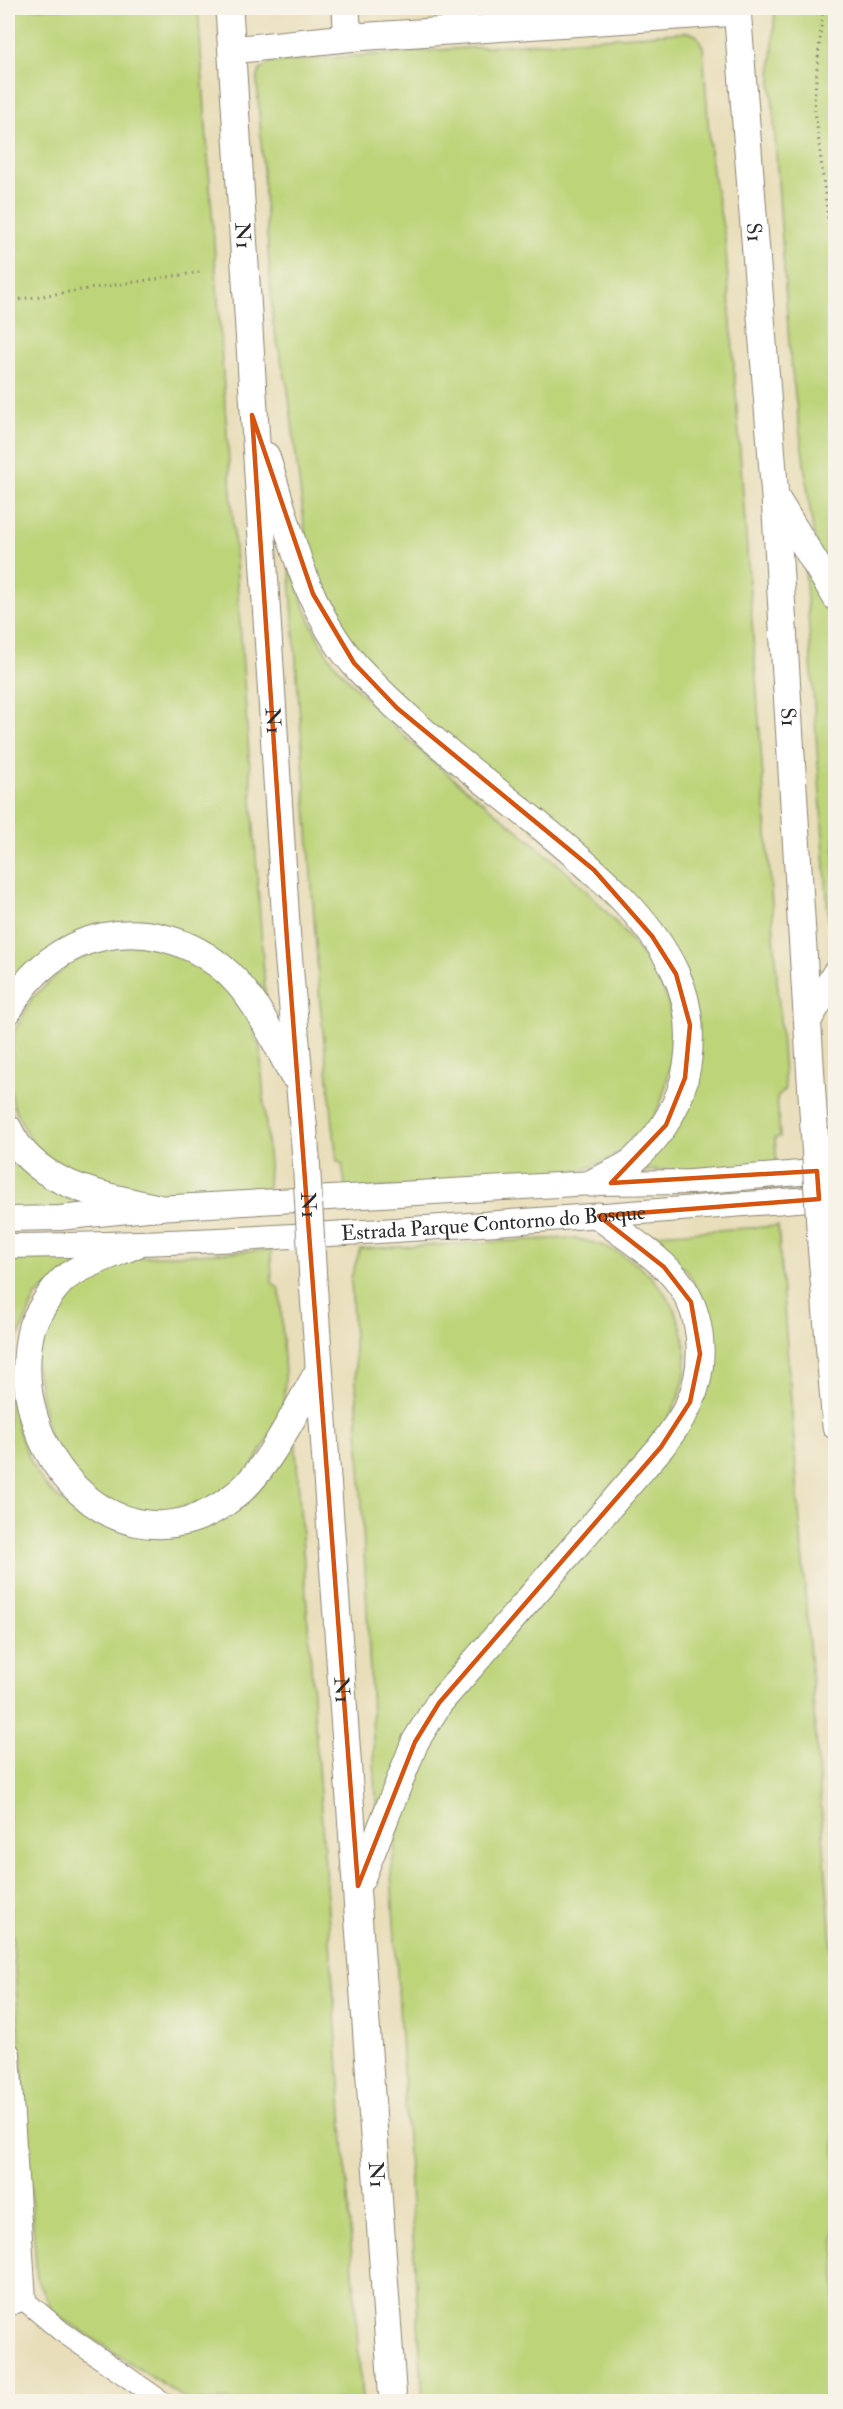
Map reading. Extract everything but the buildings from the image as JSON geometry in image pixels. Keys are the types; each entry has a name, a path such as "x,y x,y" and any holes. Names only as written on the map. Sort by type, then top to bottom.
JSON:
{"highway":[{"name":"N1","path":"229,8 252,415 298,1085 306,1157 318,1372 358,1886 393,2402"},
{"path":"346,8 347,27 356,37"},
{"path":"232,50 619,14 738,10"},
{"name":"S1","path":"738,10 775,496 821,1243 833,1351 836,1425"},
{"path":"252,415 313,594 329,626 354,663 397,708 594,870 652,936 676,974 690,1025 685,1078 677,1104 666,1125 632,1162 592,1184"},
{"path":"775,496 836,597"},
{"path":"8,1011 36,971 79,942 127,933 184,943 221,966 249,998 298,1085"},
{"path":"808,1020 836,973"},
{"path":"8,1128 25,1156 64,1183 88,1192 158,1208"},
{"path":"358,1886 415,1742 440,1703 661,1447 690,1402 700,1354 698,1328 691,1302 680,1283 664,1267 599,1216"},
{"path":"135,1245 66,1277 40,1310 27,1337 18,1388 26,1430 44,1466 74,1498 98,1513 126,1522 170,1523 200,1516 238,1493 254,1477 318,1372"}],"main road":[{"name":"Estrada Parque Contorno do Bosque","path":"8,1221 158,1208 592,1184 691,1182 836,1170"},
{"name":"Estrada Parque Contorno do Bosque","path":"8,1246 135,1245 599,1216 836,1197"},
{"path":"8,2054 16,2303"}],"street":[{"path":"16,2303 61,2331 163,2402"}],"path":[{"path":"823,8 814,101 836,286"},
{"path":"8,301 201,272"}],"highlighted area":[{"path":"252,415 313,594 354,663 397,708 594,870 652,936 676,974 690,1025 685,1078 666,1125 611,1183 817,1171 819,1199 599,1216 664,1267 691,1302 700,1354 690,1402 661,1447 439,1703 415,1742 358,1886 287,940"}],"green space":[{"path":"8,8 198,8 266,1004 251,980 121,926 8,1000"},
{"path":"775,8 835,8 835,587 820,555 813,531 790,357 771,80"},
{"path":"689,32 697,36 703,47 711,163 725,238 785,1090 777,1098 780,1137 775,1138 777,1168 633,1171 686,1089 673,964 349,650 313,569 306,539 288,390 273,324 257,80 260,70 272,62"},
{"path":"289,561 315,631 325,650 344,674 401,733 432,761 529,839 590,894 632,941 657,976 666,996 671,1020 671,1059 666,1084 657,1112 648,1126 637,1139 611,1158 596,1165 563,1174 346,1191 342,1163 337,1162 320,1003"},
{"path":"805,570 835,620 835,958 831,957"},
{"path":"147,944 187,954 243,1001 260,1048 269,1165 268,1189 175,1195 113,1190 70,1177 33,1146 14,1107 10,1090 13,1034 32,998 70,963 104,948"},
{"path":"8,1147 22,1168 83,1206 8,1211"},
{"path":"778,1226 835,1995 835,2401 423,2402 391,1873 404,1789 433,1727 711,1366 711,1317 686,1269 625,1236"},
{"path":"568,1238 594,1243 618,1252 639,1266 658,1284 672,1305 681,1328 686,1353 682,1387 674,1408 659,1434 511,1610 377,1820 351,1278 360,1249"},
{"path":"271,1250 272,1282 280,1290 285,1376 283,1413 251,1469 222,1498 146,1515 94,1498 53,1461 33,1352 61,1299 85,1274 140,1257"},
{"path":"97,1252 36,1296 11,1355 8,1386 8,1259"},
{"path":"8,1388 26,1451 48,1489 68,1505 98,1521 140,1532 161,1534 183,1532 204,1526 244,1505 263,1482 295,1435 362,2401 188,2401 54,2313 37,2279 8,1873"}]}
